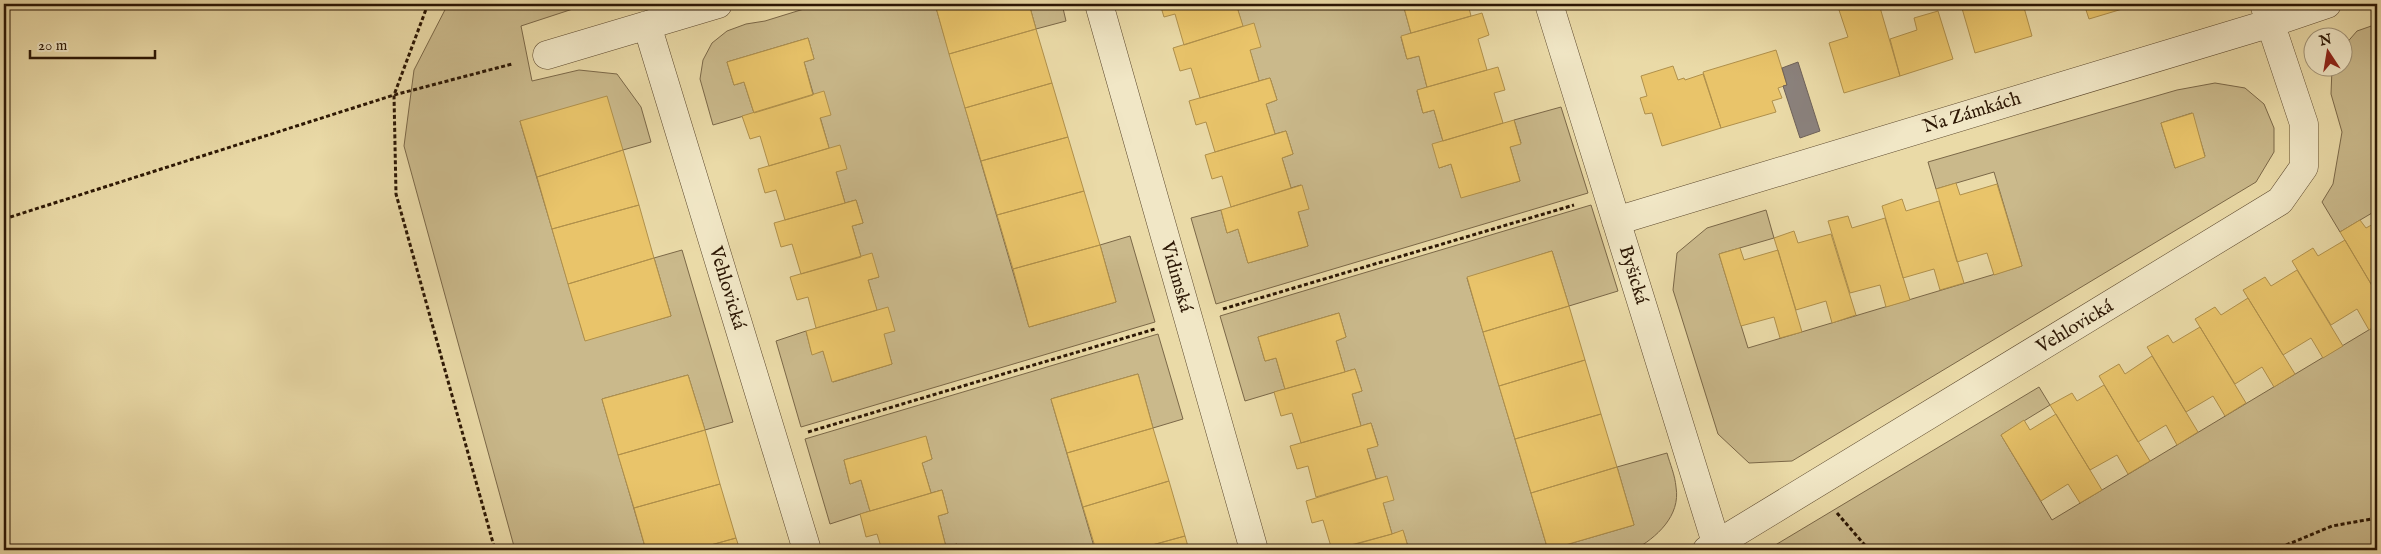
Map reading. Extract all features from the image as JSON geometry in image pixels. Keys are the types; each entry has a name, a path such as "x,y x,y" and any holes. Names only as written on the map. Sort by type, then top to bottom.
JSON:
{"street":[{"path":"547,55 718,4"},
{"name":"Vidimská","path":"1099,4 1254,550"},
{"name":"Byšická","path":"1549,4 1616,221 1712,548"},
{"name":"Na Zámkách","path":"1616,221 2268,14 2327,4"},
{"name":"Vehlovická","path":"1712,548 2280,201 2304,167 2304,124 2268,14"},
{"name":"Vehlovická","path":"646,25 807,550"}],"path":[{"path":"428,4 394,95 396,194 494,550"},
{"path":"4,228 4,219 394,95 547,55"},
{"path":"1813,487 1869,550"},
{"path":"2274,550 2332,526 2377,518"}],"shaded area":[{"path":"448,4 588,4 521,26 532,81 579,70 617,74 641,107 651,142 623,150 520,121 585,340 671,316 654,258 682,250 733,422 705,430 688,375 602,399 646,550 515,550 404,146 414,70"},
{"path":"820,4 935,4 1029,327 1116,302 1100,245 1130,236 1155,322 801,427 776,341 806,331 812,354 823,351 833,382 892,364 868,280 879,277 861,257 852,226 863,223 856,200 845,203 804,62 814,59 808,38 727,62 734,85 744,82 754,113 713,125 700,79 703,60 712,43 727,31"},
{"path":"1029,4 1062,4 1066,21 1036,29"},
{"path":"1236,4 1403,4 1411,33 1401,37 1407,59 1419,56 1427,87 1417,91 1423,113 1434,110 1443,141 1439,168 1451,164 1461,197 1520,181 1510,147 1521,143 1514,120 1561,107 1588,193 1216,304 1191,218 1221,210 1227,233 1238,229 1248,263 1308,246 1298,212 1301,185 1291,188 1282,158 1293,154 1286,131 1275,134 1266,104 1277,100 1270,78 1259,81"},
{"path":"2377,24 2377,210 2340,232 2322,202 2333,184 2342,132 2331,94 2332,78 2354,78 2354,34 2357,31"},
{"path":"2215,83 2245,88 2264,104 2274,128 2274,152 2256,182 1792,461 1749,463 1718,434 1673,290 1677,253 1707,228 1766,210 1774,238 1719,254 1748,348 2022,266 1994,172 1936,189 1928,162 2177,90","holes":["2192,113 2205,156 2175,168 2161,123"]},
{"path":"1591,205 1618,291 1569,306 1552,251 1467,278 1548,550 1409,550 1403,531 1392,534 1383,503 1387,477 1376,479 1367,449 1378,445 1371,423 1361,426 1352,394 1362,391 1355,369 1345,372 1336,341 1346,337 1339,313 1258,337 1265,361 1276,358 1285,389 1245,401 1220,316"},
{"path":"2377,325 2377,550 1767,550 2039,387 2050,405 2001,435 2052,520"},
{"path":"1158,334 1183,419 1153,428 1138,374 1051,399 1095,550 959,550 957,544 946,547 938,516 948,513 942,490 931,493 922,463 932,459 926,437 844,460 850,484 861,480 870,511 830,524 805,439"},
{"path":"1667,453 1675,478 1677,498 1671,517 1651,539 1634,550 1548,550 1634,525 1617,467"}],"building: Homes":[{"path":"935,4 1029,4 1036,29 949,54"},
{"path":"1160,4 1236,4 1243,26 1184,45 1175,14 1164,17"},
{"path":"1403,4 1468,4 1471,16 1411,33"},
{"path":"1849,4 1879,4 1900,76 1844,93 1829,43 1848,37 1838,7"},
{"path":"1945,4 2023,4 2032,36 1975,53 1961,5 1946,9"},
{"path":"2084,4 2139,4 2089,19"},
{"path":"1938,11 1953,59 1900,76 1890,39 1917,30 1914,18"},
{"path":"1482,13 1489,35 1478,39 1487,70 1427,87 1419,56 1407,59 1401,36"},
{"path":"1254,23 1261,47 1250,50 1259,81 1200,98 1191,68 1180,71 1173,48"},
{"path":"1036,29 1052,83 965,108 949,54"},
{"path":"808,38 814,59 804,62 813,95 754,113 744,82 734,85 727,62"},
{"path":"1776,50 1787,85 1778,88 1782,98 1772,101 1776,112 1721,128 1703,72"},
{"path":"1673,66 1678,80 1684,78 1685,80 1703,74 1721,128 1662,146 1652,113 1645,114 1640,98 1647,96 1641,76"},
{"path":"1498,67 1505,90 1494,93 1503,123 1443,141 1434,110 1423,113 1417,90"},
{"path":"1270,78 1277,100 1266,104 1275,134 1215,152 1206,122 1196,125 1189,101"},
{"path":"1052,83 1068,137 981,161 965,108"},
{"path":"824,91 831,115 820,118 829,148 769,166 760,136 750,139 742,116"},
{"path":"607,96 623,150 537,177 520,121"},
{"path":"2193,113 2205,157 2175,168 2161,123"},
{"path":"1514,120 1521,144 1510,147 1520,181 1461,198 1451,164 1439,168 1432,144"},
{"path":"1286,131 1293,154 1282,158 1291,188 1231,207 1222,176 1212,179 1205,155"},
{"path":"1068,137 1084,191 997,215 981,161"},
{"path":"840,145 847,169 836,172 845,203 785,220 776,190 765,193 758,169"},
{"path":"623,150 639,205 552,229 537,177"},
{"path":"1956,183 1960,195 1997,184 2022,266 1994,275 1987,253 1957,262 1936,189"},
{"path":"1302,185 1309,209 1298,212 1308,246 1248,263 1238,229 1227,233 1221,210"},
{"path":"1084,191 1100,245 1013,269 997,215"},
{"path":"1902,199 1906,211 1939,201 1964,283 1940,290 1934,269 1903,278 1882,206"},
{"path":"856,200 863,223 852,226 861,257 801,274 792,244 781,247 774,223"},
{"path":"639,205 654,258 568,284 552,229"},
{"path":"1848,216 1852,228 1885,218 1910,300 1886,307 1880,285 1850,293 1828,221"},
{"path":"2360,220 2366,228 2377,222 2377,294 2340,232"},
{"path":"1794,231 1798,243 1831,234 1856,315 1832,323 1826,301 1796,310 1774,238"},
{"path":"2345,240 2377,294 2377,325 2369,330 2357,309 2331,325 2292,261 2313,248 2318,256"},
{"path":"1100,245 1116,302 1029,327 1013,269"},
{"path":"1740,248 1744,260 1778,250 1802,332 1780,338 1774,317 1741,326 1719,254"},
{"path":"1552,251 1569,306 1483,332 1467,277"},
{"path":"872,253 879,277 868,280 877,310 816,328 808,297 797,300 790,277"},
{"path":"654,258 671,316 585,341 568,284"},
{"path":"2297,270 2343,346 2323,358 2311,338 2283,355 2243,290 2265,277 2271,286"},
{"path":"2248,298 2295,374 2274,387 2262,367 2235,384 2195,319 2215,307 2221,315"},
{"path":"1569,306 1585,360 1499,386 1483,332"},
{"path":"888,307 895,331 884,334 892,364 832,382 823,351 812,355 806,331"},
{"path":"1339,313 1346,337 1336,341 1345,372 1285,389 1276,358 1265,361 1258,337"},
{"path":"2200,327 2246,403 2225,416 2213,396 2186,412 2147,347 2168,335 2173,343"},
{"path":"2152,356 2198,432 2177,445 2166,425 2138,442 2099,376 2119,364 2125,374"},
{"path":"1585,360 1601,414 1515,439 1499,386"},
{"path":"1355,369 1362,391 1352,394 1361,426 1301,443 1292,413 1281,416 1274,392"},
{"path":"1138,374 1153,428 1067,453 1051,399"},
{"path":"688,375 705,430 618,455 602,399"},
{"path":"2104,385 2150,461 2128,474 2117,455 2090,470 2050,405 2072,393 2077,401"},
{"path":"1601,414 1617,467 1531,493 1515,439"},
{"path":"2056,414 2102,490 2080,503 2068,484 2041,501 2001,435 2024,420 2030,430"},
{"path":"1371,423 1378,446 1367,449 1376,479 1316,497 1308,466 1297,469 1290,446"},
{"path":"1153,428 1169,481 1083,507 1067,453"},
{"path":"705,430 720,484 634,508 618,455"},
{"path":"926,436 932,459 922,463 931,493 870,511 861,480 850,484 844,460"},
{"path":"1617,467 1634,525 1548,550 1531,493"},
{"path":"1387,476 1394,500 1383,503 1392,534 1332,550 1323,520 1312,523 1306,501"},
{"path":"1169,481 1185,536 1134,550 1096,550 1083,507"},
{"path":"720,484 736,538 693,550 646,550 634,508"},
{"path":"942,490 948,513 938,516 946,547 936,550 882,550 877,534 866,537 860,514"},
{"path":"1403,530 1409,550 1335,550 1392,534"},
{"path":"1185,536 1189,550 1134,550"},
{"path":"736,538 740,550 693,550"},
{"path":"957,544 959,550 936,550 946,547"}],"building: Industry":[{"path":"1798,62 1820,131 1800,138 1783,86 1787,85 1782,68"}]}
